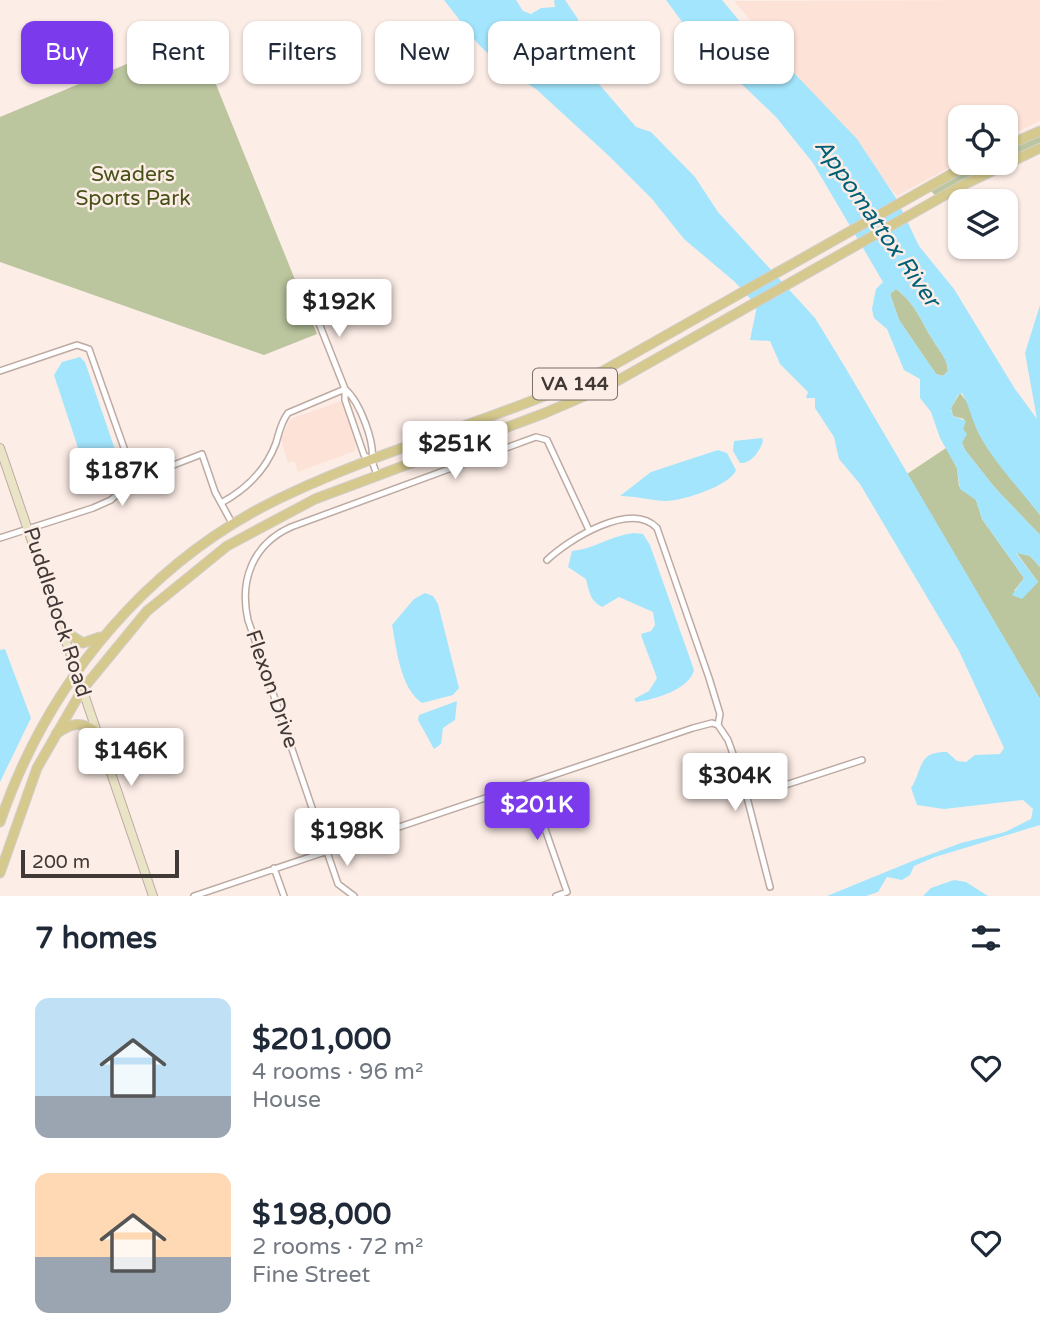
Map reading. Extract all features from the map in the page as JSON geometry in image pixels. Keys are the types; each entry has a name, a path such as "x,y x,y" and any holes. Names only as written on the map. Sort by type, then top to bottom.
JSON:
{"main road":[{"path":"1018,141 1040,131"},
{"name":"VA 144","path":"0,873 26,795 55,735 82,690 147,611 207,560 295,508 590,394 728,321 940,198 1040,148"},
{"name":"VA 144","path":"0,822 31,747 76,672 105,635 157,582 233,525 289,494 574,384 640,352 950,175"},
{"name":"Puddledock Road","path":"0,448 30,528 153,896"},
{"path":"64,631 82,643 105,635"},
{"path":"55,735 76,723 86,725 97,733"}],"street":[{"path":"309,298 345,389 345,400 361,447 372,461 377,475"},
{"path":"0,371 77,345 89,349 135,480"},
{"path":"221,503 236,495 260,471 270,457 288,413 345,389"},
{"name":"Flexon Drive","path":"354,896 338,884 245,607 244,589 253,560 278,534 540,437 551,446 589,530"},
{"path":"0,538 111,500 135,480 202,454 221,503 233,525"},
{"path":"547,561 589,530 639,519 649,521 657,528 709,678 720,714 719,724 725,732 743,782 770,887"},
{"path":"194,896 693,728 719,724"},
{"path":"743,782 752,791 761,793 862,760"},
{"path":"529,783 567,892 556,896"},
{"path":"274,869 284,896"}],"shaded area":[{"path":"1040,0 1040,121 1018,131 1018,105 948,105 948,168 897,196 794,73 794,21 751,21 734,1"},
{"path":"341,401 356,445 355,451 298,472 294,461 288,463 281,439 290,419"}],"green space":[{"name":"Swaders Sports Park","path":"127,64 127,84 216,84 317,334 264,355 0,262 0,117 79,84 113,84 113,70"},
{"path":"1040,135 1040,145 1018,155 1018,144"},
{"path":"957,175 978,175 937,197 930,190"},
{"path":"896,289 913,306 944,358 948,371 943,376 936,374 899,320 890,294"},
{"path":"960,393 973,409 978,432 988,449 1040,515 1040,535 995,488 965,450 962,443 964,419 953,416 951,408"},
{"path":"946,448 957,468 959,486 976,500 982,519 1024,578 1014,591 1025,594 1038,582 1016,552 1030,556 1040,567 1040,699 907,474"}],"water":[{"path":"444,0 516,0 523,11 531,14 541,8 555,7 554,0 565,0 578,19 488,21 488,53 474,39 474,21 460,21"},
{"path":"666,0 722,0 740,21 681,21"},
{"name":"Appomattox River","path":"794,73 857,139 896,198 919,246 954,289 1015,389 1037,419 1025,353 1040,305 1040,515 985,445 962,393 951,408 953,416 966,421 963,429 967,434 962,443 965,450 995,488 1040,535 1040,567 1030,556 1016,553 1038,582 1022,599 1012,595 1024,578 982,519 976,500 960,489 957,468 940,438 931,412 920,398 920,379 904,370 887,329 874,318 872,309 876,289 883,282 813,163 776,117 742,84 794,84","holes":["896,289 913,306 944,358 948,371 943,376 936,374 899,320 890,294"]},
{"path":"528,84 599,84 636,127 651,132 695,177 718,212 815,318 1040,699 1040,825 935,857 914,866 910,875 902,880 887,877 878,892 866,896 827,896 961,843 1005,832 1031,819 1033,809 1023,800 944,809 917,805 911,788 922,763 930,755 947,752 957,761 966,762 975,755 1000,754 1004,748 959,651 860,484 839,459 834,437 815,408 815,398 806,398 808,392 780,364 770,341 750,340 757,306 735,282 684,239 652,199 609,156"},
{"path":"80,357 85,362 121,467 121,477 107,485 95,485 88,478 54,375 62,362"},
{"path":"762,438 762,445 754,456 740,463 733,451 734,441"},
{"path":"718,450 727,453 736,470 732,476 715,487 671,501 620,496 651,472"},
{"path":"634,533 643,534 650,545 694,670 686,683 679,688 652,699 636,702 634,699 649,691 657,678 641,634 651,631 655,625 653,612 619,597 602,607 598,605 592,599 586,579 568,567 572,551"},
{"path":"425,593 433,596 438,604 459,688 453,695 422,703 404,678 392,625 414,599"},
{"path":"5,649 31,718 0,782 0,650"},
{"path":"457,701 455,720 443,728 441,744 434,749 418,720 419,715"},
{"path":"954,880 966,882 988,896 923,896 931,888"}]}
